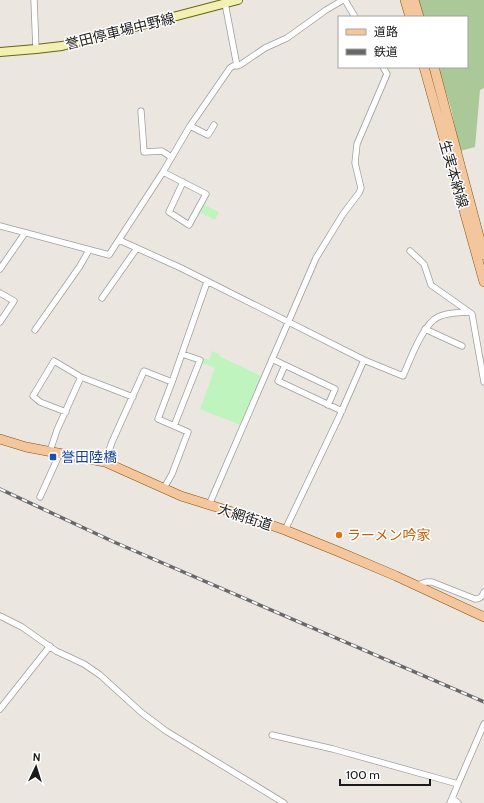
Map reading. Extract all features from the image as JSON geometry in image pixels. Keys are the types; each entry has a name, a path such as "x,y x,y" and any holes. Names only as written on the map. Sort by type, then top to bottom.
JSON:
{"main road":[{"name":"誉田停車場中野線","path":"0,52 36,50 62,46 238,0"},
{"path":"405,0 410,16"},
{"path":"414,0 419,16"},
{"name":"生実本納線","path":"424,68 484,282"},
{"name":"生実本納線","path":"434,68 484,255"},
{"name":"大網街道","path":"0,439 17,445 105,462 181,496 285,530 396,576 484,617"}],"street":[{"path":"34,0 36,50"},
{"path":"0,226 109,255 163,172 190,126 230,68 240,65 266,48 287,38 326,10 344,0 354,16"},
{"path":"225,3 237,66"},
{"path":"209,505 323,245 361,188 356,163 357,144 387,74 384,68"},
{"path":"141,111 144,152 162,151 171,157"},
{"path":"190,126 208,135 214,125"},
{"path":"163,172 183,182 206,194 190,225 169,212 183,182"},
{"path":"0,270 25,233"},
{"path":"119,240 364,360 403,376 425,329 433,319 448,313 469,312"},
{"path":"102,298 137,248"},
{"path":"35,330 76,272 89,250"},
{"path":"410,251 425,262 431,285 472,314 484,382"},
{"path":"164,488 172,474 188,432 158,420 207,282"},
{"path":"0,293 14,301 0,322"},
{"path":"425,329 462,346"},
{"path":"174,426 200,360 182,354"},
{"path":"272,359 335,389 328,405"},
{"path":"285,530 342,411 364,360"},
{"path":"66,412 40,402 33,396 54,361 81,377 133,397"},
{"path":"285,365 278,381 342,411"},
{"path":"105,462 112,442 144,371 172,382"},
{"path":"50,451 57,430 81,377"},
{"path":"40,496 60,453"},
{"path":"416,585 432,582 475,599 478,599 484,592"},
{"path":"0,616 22,627 56,651 84,664 100,675 166,731 284,803"},
{"path":"0,709 50,646"},
{"path":"458,803 451,801 484,724"},
{"path":"272,735 333,749 458,784"}],"green space":[{"path":"417,0 484,0 484,88 480,90 475,147 460,151 451,108 438,68 468,68 468,16 422,16"},
{"path":"203,204 219,212 215,220 199,212"},
{"path":"212,351 220,354 219,356 261,376 240,425 200,409 215,368 202,363 204,358 209,360"}],"railway":[{"path":"0,489 114,542 484,702"}],"place":[{"name":"誉田陸橋","path":"53,457"},
{"name":"ラーメン吟家","path":"339,535"}]}
